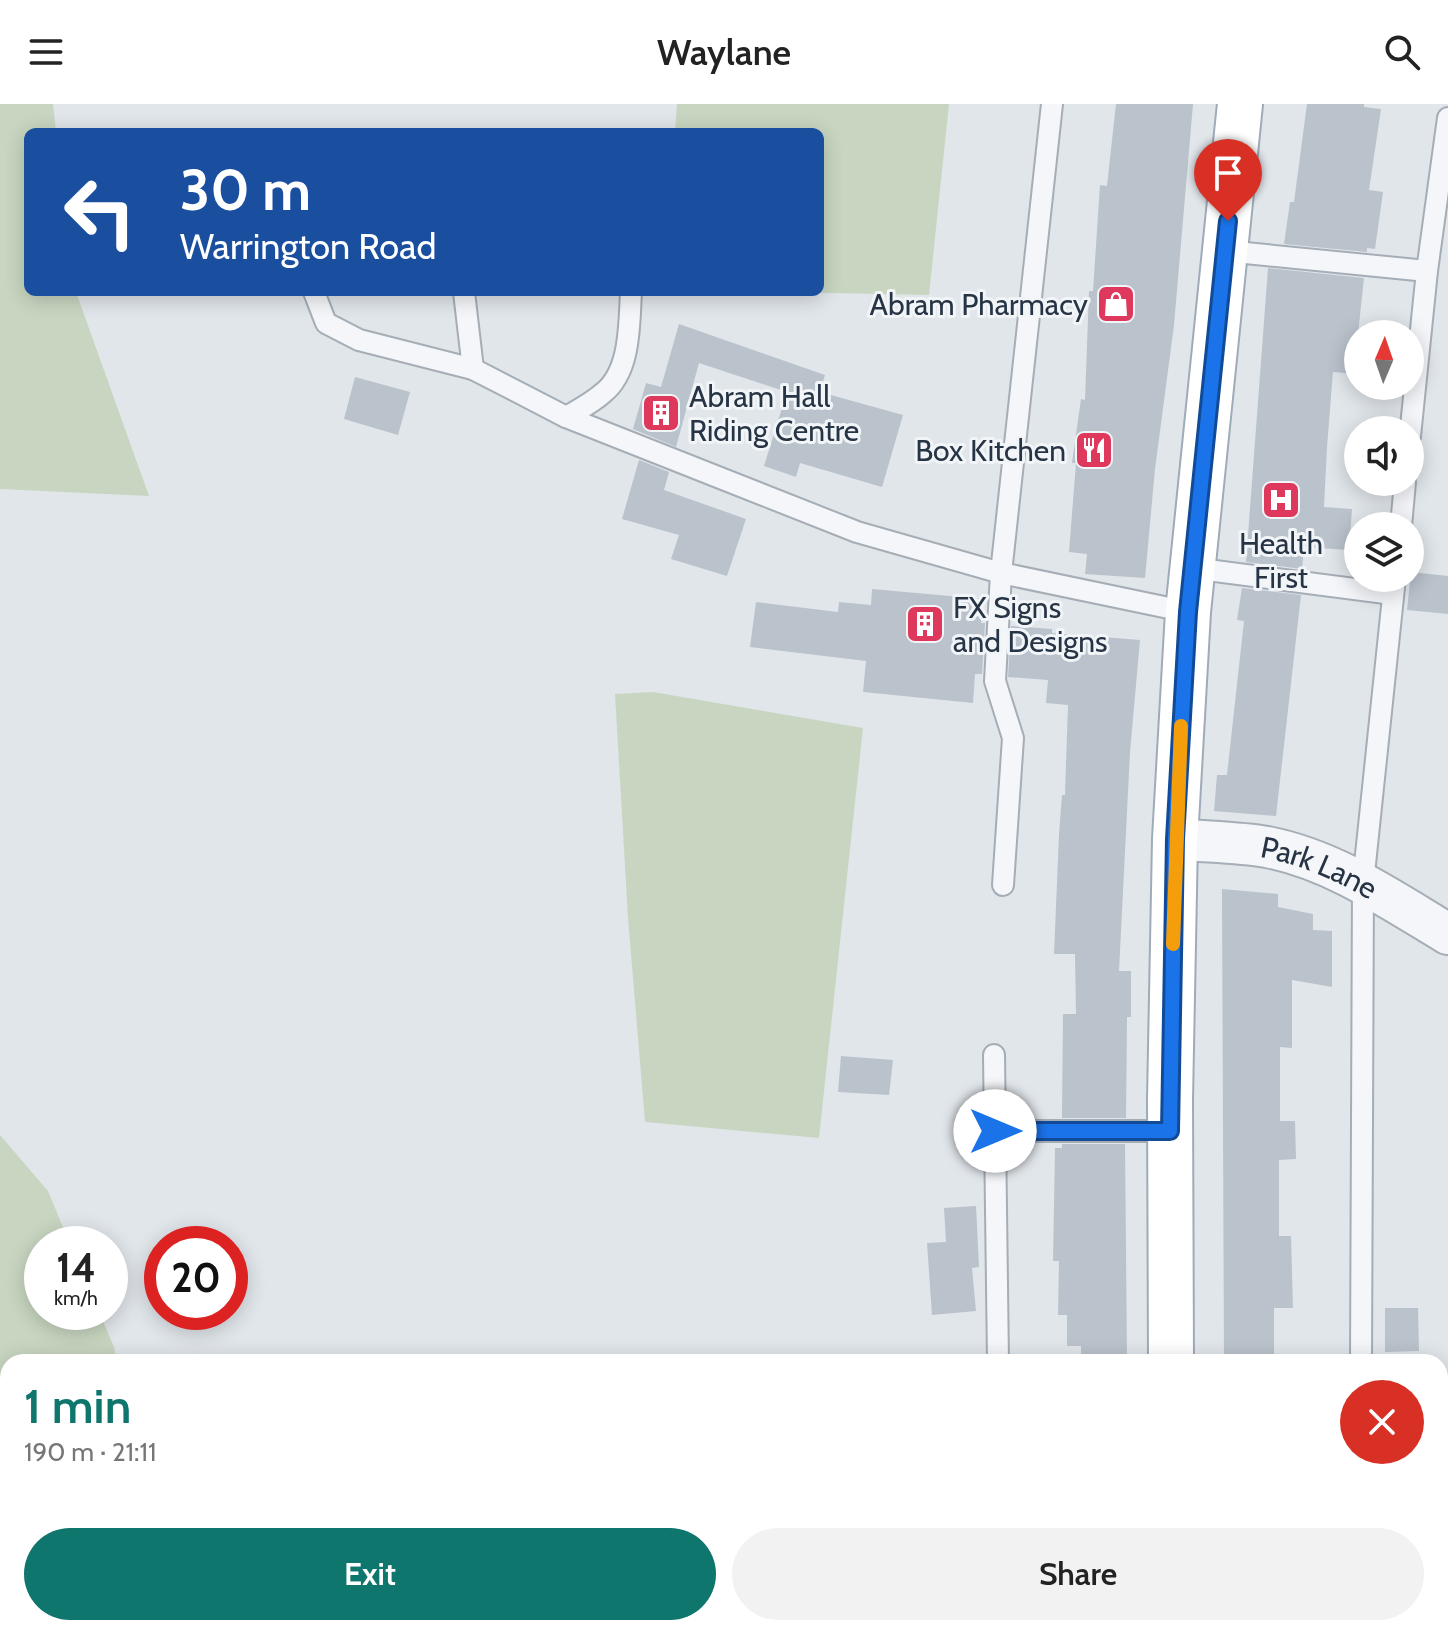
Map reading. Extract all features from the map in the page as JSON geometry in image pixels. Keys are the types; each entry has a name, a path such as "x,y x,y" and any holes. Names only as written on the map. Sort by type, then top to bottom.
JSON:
{"main road":[{"path":"1171,1354 1170,1131 1175,839 1188,612 1240,104"}],"street":[{"name":"Park Lane","path":"1175,839 1266,847 1317,862 1363,883 1448,934"}],"lane":[{"path":"1003,885 1013,738 995,681 1001,573 1052,104"},
{"path":"1412,416 1427,271 1448,118"},
{"path":"1225,251 1427,271"},
{"path":"316,296 326,323 359,340 473,369 566,417 857,532 1001,573 1188,612"},
{"path":"464,296 473,369"},
{"path":"566,417 606,392 622,366 631,296"},
{"path":"1192,568 1344,582"},
{"path":"1361,1354 1363,883 1393,592"},
{"path":"994,1055 998,1354"},
{"path":"995,1131 1170,1131"}],"green space":[{"path":"0,104 53,104 56,128 24,128 24,296 77,296 149,496 0,489"},
{"path":"677,104 949,104 929,295 824,293 824,128 675,128"},
{"path":"653,692 863,728 819,1138 645,1122 628,918 615,694"},
{"path":"0,1135 48,1191 63,1226 24,1226 24,1330 107,1330 115,1354 0,1354"}],"building":[{"path":"1116,104 1193,104 1174,325 1155,469 1145,578 1085,574 1087,554 1069,552 1076,463 1072,463 1081,399 1085,400 1089,291 1093,291 1100,185 1107,186"},
{"path":"1307,104 1364,104 1364,107 1381,109 1369,190 1383,192 1375,249 1367,248 1367,252 1284,244 1290,202 1294,202"},
{"path":"1268,268 1364,278 1360,320 1344,320 1344,373 1333,372 1327,447 1324,507 1352,509 1352,512 1344,512 1344,550 1304,547 1302,569 1246,562"},
{"name":"Abram Hall Riding Centre","path":"679,324 825,375 820,392 903,415 882,487 800,463 796,477 764,466 787,392 699,363 676,447 633,429 646,383 661,387"},
{"path":"355,377 410,392 398,435 344,419"},
{"path":"639,460 669,472 664,490 746,519 727,576 671,559 679,535 622,519"},
{"path":"1424,573 1448,576 1448,614 1407,610 1409,592 1424,592"},
{"path":"1242,588 1301,595 1276,816 1214,811 1217,775 1227,775 1244,621 1237,620"},
{"path":"872,589 983,599 982,674 975,674 973,703 863,692 866,661 750,647 756,602 838,612 839,602 871,605"},
{"path":"1011,626 1052,629 1052,633 1140,640 1130,752 1119,971 1131,971 1131,1017 1127,1017 1126,1118 1062,1118 1063,1014 1076,1014 1075,954 1054,954 1068,705 1046,703 1048,680 1008,677"},
{"path":"1222,889 1278,894 1278,907 1313,914 1313,930 1332,931 1332,987 1292,980 1292,1048 1280,1047 1280,1121 1295,1121 1296,1159 1279,1160 1279,1236 1291,1236 1293,1308 1274,1308 1274,1354 1224,1354"},
{"path":"841,1056 893,1060 889,1095 838,1092"},
{"path":"1062,1144 1125,1144 1127,1354 1081,1354 1081,1346 1067,1346 1067,1315 1058,1315 1059,1261 1053,1261 1055,1148 1062,1148"},
{"path":"976,1206 979,1267 972,1268 976,1311 932,1315 927,1243 946,1242 944,1208"},
{"path":"1385,1308 1418,1308 1419,1351 1385,1352"}],"slow traffic":[{"path":"1173,944 1181,726"}],"place":[{"name":"Abram Pharmacy","path":"1116,304"},
{"name":"Abram Hall Riding Centre","path":"661,413"},
{"name":"Box Kitchen","path":"1094,450"},
{"name":"Health First","path":"1281,500"},
{"name":"FX Signs and Designs","path":"925,624"}],"route":[{"path":"995,1131 1170,1131 1175,839 1188,612 1228,221"}]}
